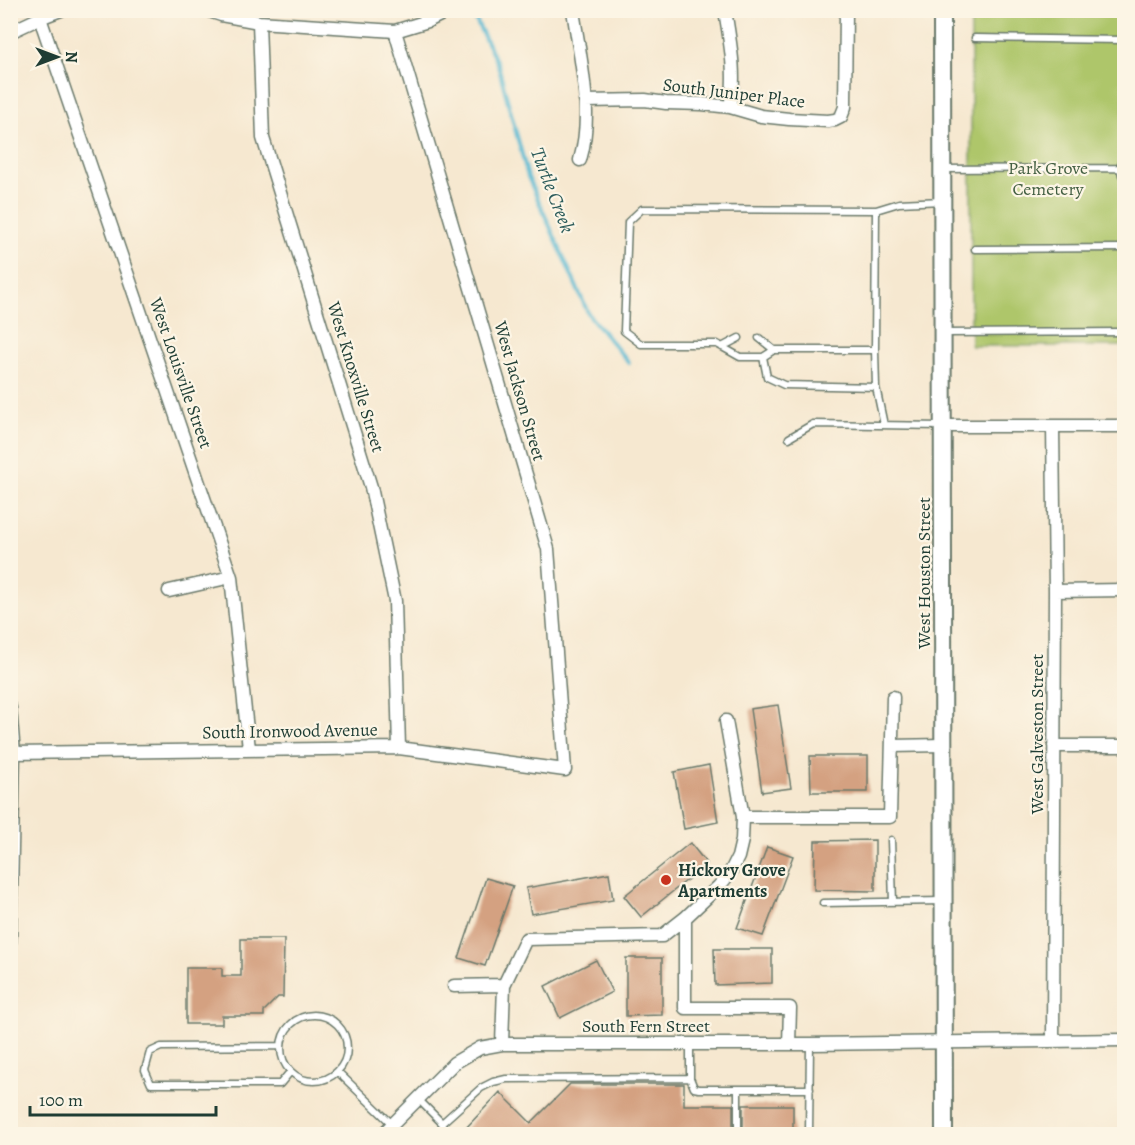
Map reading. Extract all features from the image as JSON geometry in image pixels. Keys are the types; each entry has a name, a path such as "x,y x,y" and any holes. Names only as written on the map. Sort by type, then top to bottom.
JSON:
{"main road":[{"name":"West Houston Street","path":"942,10 944,1134"}],"street":[{"path":"10,32 60,10"},
{"path":"207,10 220,15 259,22 395,31 428,21 450,10"},
{"path":"573,10 585,101 584,147 580,160"},
{"path":"725,10 733,58 733,93 730,108"},
{"name":"South Juniper Place","path":"585,101 645,100 730,108 761,116 789,119 836,120 841,117 845,107 846,10"},
{"name":"West Louisville Street","path":"40,18 231,577 249,749"},
{"name":"West Knoxville Street","path":"259,22 263,138 371,487 395,601 399,748"},
{"name":"West Jackson Street","path":"395,31 548,549 565,770"},
{"path":"943,426 1125,426"},
{"name":"West Galveston Street","path":"1053,426 1055,591 1053,1041"},
{"path":"169,591 231,577"},
{"path":"1055,591 1125,590"},
{"path":"743,817 890,817 893,697"},
{"path":"10,708 14,753 10,942"},
{"path":"502,1044 504,985 526,939 662,936 686,918 730,873 738,857 742,840 743,817 726,721"},
{"path":"892,746 943,745"},
{"path":"1054,746 1125,746"},
{"name":"South Ironwood Avenue","path":"14,753 399,748 565,770"},
{"path":"686,918 685,1008 790,1008 789,1044"},
{"path":"454,986 504,985"},
{"name":"South Fern Street","path":"383,1134 454,1062 480,1048 502,1044 810,1044 1125,1040"}],"lane":[{"path":"975,38 1125,40"},
{"path":"1125,159 1120,168 1125,178"},
{"path":"942,169 1120,168"},
{"path":"875,350 774,350 763,357 740,357 717,344 641,344 624,331 628,222 642,208 876,210 899,203 942,201"},
{"path":"876,210 876,387 884,425"},
{"path":"975,249 1125,248"},
{"path":"943,333 1125,332"},
{"path":"722,347 739,338"},
{"path":"759,338 774,350"},
{"path":"763,357 767,377 784,385 876,387"},
{"path":"789,438 813,424 943,426"},
{"path":"891,840 893,902"},
{"path":"823,903 943,901"},
{"path":"312,1014 334,1021 342,1029 348,1051 345,1062 338,1072 320,1082 309,1082 290,1072 284,1063 281,1046 284,1032 291,1023 312,1014"},
{"path":"690,1044 690,1078 694,1088 810,1089"},
{"path":"809,1134 810,1044"},
{"path":"281,1046 161,1047 150,1052 145,1070 151,1084 280,1084 290,1072"},
{"path":"338,1072 392,1124"},
{"path":"442,1124 481,1088 506,1079 690,1078"},
{"path":"738,1089 738,1134"},
{"path":"418,1099 442,1124 445,1134"}],"green space":[{"name":"Park Grove Cemetery","path":"971,11 1124,11 1124,346 971,346"}],"building":[{"path":"778,705 791,788 762,792 750,709"},
{"path":"810,756 868,756 868,792 811,792"},
{"path":"709,765 718,822 684,829 674,772"},
{"path":"875,840 875,891 814,890 815,841"},
{"name":"Hickory Grove Apartments","path":"690,843 707,864 641,917 624,896"},
{"path":"767,847 793,856 763,936 737,928"},
{"path":"609,873 613,900 531,914 526,888"},
{"path":"486,878 513,886 485,966 459,958"},
{"path":"241,939 284,939 283,997 278,997 264,1011 264,1016 222,1016 222,1024 186,1024 186,968 222,968 222,976 241,976"},
{"path":"714,949 772,949 772,983 715,985"},
{"path":"626,958 662,958 662,1015 626,1016"},
{"path":"596,960 612,992 560,1018 545,986"},
{"path":"570,1084 684,1084 684,1105 733,1105 733,1134 471,1134 465,1129 500,1092 531,1123"},
{"path":"743,1105 793,1105 793,1134 743,1134"}],"waterway":[{"name":"Turtle Creek","path":"474,16 498,65 528,177 589,315 629,363"}],"place":[{"name":"Hickory Grove Apartments","path":"666,880"}]}
